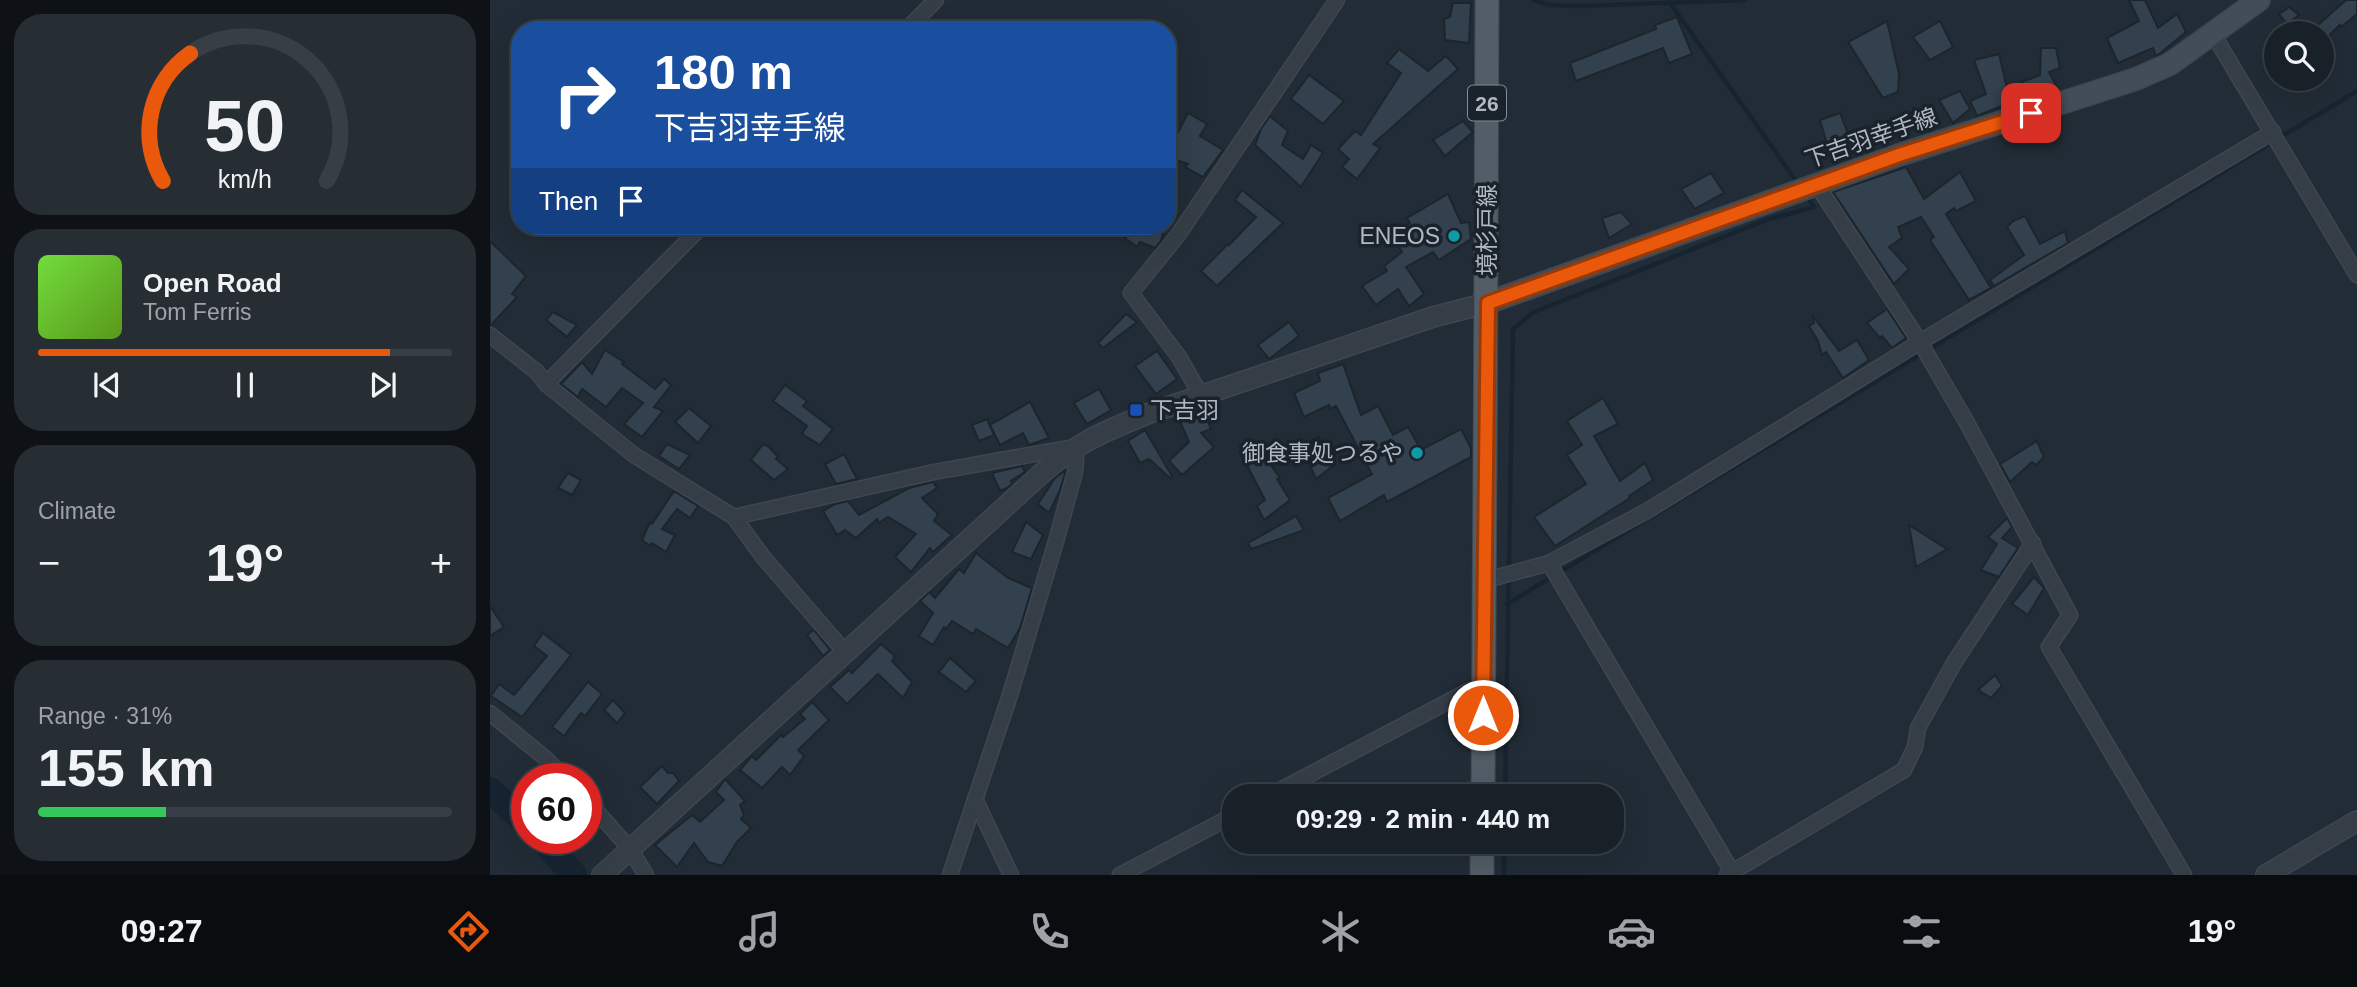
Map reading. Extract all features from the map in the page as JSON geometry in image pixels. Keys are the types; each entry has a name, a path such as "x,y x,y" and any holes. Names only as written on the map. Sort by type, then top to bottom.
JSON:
{"main road":[{"name":"境杉戸線","path":"1483,784 1483,581 1488,303 1487,0"},
{"name":"下吉羽幸手線","path":"1488,303 1899,155 2136,79 2170,64 2213,34 2247,4"},
{"path":"1482,854 1482,875"}],"street":[{"path":"915,21 936,0"},
{"path":"1202,397 1179,357 1131,293 1178,235 1336,0"},
{"path":"2213,34 2357,275"},
{"path":"1483,581 1549,563 1647,511 1920,342 2273,132"},
{"path":"1816,185 1920,342 2033,543 2070,615 2049,647 2184,875"},
{"path":"546,384 693,235"},
{"path":"608,869 1041,474 1074,447 1106,430 1147,414 1433,317 1488,303"},
{"path":"490,335 634,455 734,517 763,557 845,652"},
{"path":"734,517 934,472 1074,447"},
{"path":"950,875 1010,695 1057,538 1075,472 1074,447"},
{"path":"1549,563 1731,874 1904,770 1915,747 1918,728 1954,663 2033,543"},
{"path":"1292,784 1468,691 1483,688"},
{"path":"490,713 550,763"},
{"path":"975,799 1011,875"},
{"path":"602,817 630,849 646,875"},
{"path":"1120,875 1222,821"},
{"path":"2266,875 2357,821"}],"building":[{"path":"2129,0 2145,0 2158,28 2177,14 2186,32 2156,56 2153,48 2118,63 2107,38 2139,21"},
{"path":"2346,0 2357,0 2357,14 2341,27 2340,25 2334,31 2334,21 2322,21"},
{"path":"1453,3 1471,3 1469,43 1445,40 1444,19 1450,17"},
{"path":"2289,7 2299,15 2291,21 2285,21 2279,14"},
{"path":"1677,17 1692,54 1669,63 1663,48 1576,81 1570,63 1656,29 1655,25"},
{"path":"1887,21 1899,74 1898,92 1883,98 1848,42"},
{"path":"1940,21 1953,47 1930,60 1913,37"},
{"path":"2041,48 2056,48 2060,68 2049,72 2058,89 2025,99 2024,97 1977,116 1970,101 1986,94 1974,60 1999,54 2007,88 2040,75"},
{"path":"1399,49 1428,71 1446,56 1458,69 1373,144 1380,148 1357,179 1342,167 1349,159 1338,149 1355,131 1361,135 1401,73 1387,63"},
{"path":"1309,75 1344,101 1323,124 1291,99"},
{"path":"1960,91 1970,109 1953,123 1939,100"},
{"path":"1188,113 1207,124 1200,136 1223,150 1203,177 1185,167 1188,164 1176,160 1176,136"},
{"path":"1840,113 1855,152 1831,158 1820,120"},
{"path":"1270,116 1288,131 1282,145 1303,159 1311,145 1323,153 1301,187 1255,145"},
{"path":"1463,121 1473,132 1445,156 1433,140"},
{"path":"1906,167 1924,199 1960,172 1976,201 1956,211 1954,208 1946,214 1991,288 1969,300 1930,240 1934,237 1921,217 1898,227 1902,238 1889,247 1909,269 1894,284 1833,192"},
{"path":"1711,173 1724,193 1695,209 1681,189"},
{"path":"1242,190 1283,223 1217,286 1201,271 1256,217 1235,200"},
{"path":"1448,194 1461,223 1469,222 1471,239 1439,260 1433,252 1406,267 1424,294 1409,306 1398,289 1376,305 1362,286 1387,271 1384,266 1402,252 1392,236 1410,223 1407,218"},
{"path":"1621,212 1632,224 1609,238 1602,218"},
{"path":"2025,216 2040,244 2065,231 2068,243 1994,286 1990,280 2024,255 2007,227"},
{"path":"1128,235 1163,235 1155,248 1140,242 1137,247 1125,238"},
{"path":"490,241 526,276 512,294 517,297 490,326"},
{"path":"1887,309 1906,338 1892,348 1867,323"},
{"path":"553,312 577,325 567,337 546,320"},
{"path":"1126,314 1137,322 1103,348 1098,343"},
{"path":"1812,315 1839,351 1857,340 1869,360 1843,378 1826,352 1822,355 1809,326 1814,323"},
{"path":"1289,322 1299,336 1269,359 1258,345"},
{"path":"605,350 624,362 622,364 655,389 664,379 671,385 654,407 663,411 642,437 624,424 643,403 622,388 606,407 582,389 578,397 561,384 582,362 592,374"},
{"path":"1157,351 1177,379 1156,394 1135,366"},
{"name":"御食事処つるや","path":"1343,364 1361,415 1378,406 1393,435 1408,427 1421,450 1461,429 1471,448 1471,457 1387,502 1384,495 1340,521 1328,498 1372,474 1336,406 1330,409 1329,405 1304,417 1294,393 1320,381 1318,373"},
{"path":"785,385 807,401 803,406 833,429 820,445 802,434 807,426 773,401"},
{"path":"1099,389 1111,410 1087,424 1074,403"},
{"path":"1603,398 1618,424 1594,436 1620,481 1645,463 1653,480 1555,546 1534,517 1586,484 1567,455 1582,445 1567,421"},
{"path":"1030,402 1049,438 1029,445 1023,433 1000,445 990,425"},
{"path":"689,408 711,426 698,443 675,422"},
{"path":"1203,409 1211,429 1201,433 1214,447 1182,475 1169,461 1189,442 1179,419"},
{"path":"987,419 994,435 979,441 972,425"},
{"path":"1145,430 1172,476 1170,478 1149,459 1140,463 1128,441"},
{"path":"1319,437 1334,465 1316,479 1302,447"},
{"path":"2037,441 2044,457 2036,465 2032,462 2010,482 2000,464"},
{"path":"1255,443 1280,478 1277,479 1290,500 1264,520 1257,506 1265,500 1240,452"},
{"path":"667,444 690,455 679,469 659,456"},
{"path":"763,444 769,447 778,457 776,459 788,469 774,480 751,460"},
{"path":"844,454 857,479 836,484 825,464"},
{"path":"1022,466 1025,472 1000,491 992,473"},
{"path":"1066,470 1049,513 1038,504 1055,478"},
{"path":"568,473 581,480 572,495 558,488"},
{"path":"933,482 937,488 922,498 938,514 934,521 952,535 933,552 930,548 911,572 895,557 916,534 888,517 879,523 877,519 856,538 845,530 837,535 823,511 848,501 859,515 909,488"},
{"path":"674,491 698,506 690,518 677,509 662,529 675,535 666,552 642,540 650,522 652,524"},
{"path":"1296,516 1304,530 1251,549 1248,543"},
{"path":"2007,518 2012,527 2002,538 2018,548 1999,577 1981,570 1997,544 1988,537"},
{"path":"1026,522 1043,535 1031,559 1012,552"},
{"path":"1909,525 1947,549 1916,567"},
{"path":"976,553 1008,578 1032,588 1020,628 1008,648 976,629 973,634 952,621 946,629 944,627 933,645 919,636 933,613 920,601 929,592 935,598 959,569 964,573"},
{"path":"2034,577 2044,588 2028,615 2012,604"},
{"path":"490,606 504,627 490,636"},
{"path":"814,630 830,650 823,656 807,635"},
{"path":"543,633 571,655 522,717 491,696 499,684 514,695 547,656 534,646"},
{"path":"881,644 895,656 892,661 912,682 903,698 878,674 847,704 830,687 849,670 852,673"},
{"path":"950,658 976,681 966,692 939,672"},
{"path":"1995,675 2002,686 1991,698 1978,690"},
{"path":"588,682 602,694 585,716 581,713 564,736 552,727"},
{"path":"613,700 625,713 617,723 604,710"},
{"path":"812,702 829,720 798,750 804,756 790,775 782,767 762,788 740,770 752,756 756,760 781,735 783,737 805,719 800,714"},
{"path":"662,766 679,781 657,804 640,787"},
{"path":"725,779 745,801 740,805 744,815 741,819 751,828 737,842 722,866 708,862 694,843 677,867 655,845 692,815 700,822 724,800 716,792"}],"waterway":[{"path":"1534,0 1549,5 1579,6 1745,0"},
{"path":"1670,3 1799,185"},
{"path":"1507,604 2357,91"},
{"path":"1505,784 1513,329 1534,312 1769,219 1814,207 1806,195"},
{"path":"490,790 511,809"},
{"path":"555,854 574,875"},
{"path":"1504,854 1504,875"}],"place":[{"name":"ENEOS","path":"1454,236"},
{"name":"下吉羽","path":"1136,410"},
{"name":"御食事処つるや","path":"1417,453"}],"route":[{"path":"1483,715 1488,303 1899,155 2031,113"}]}
